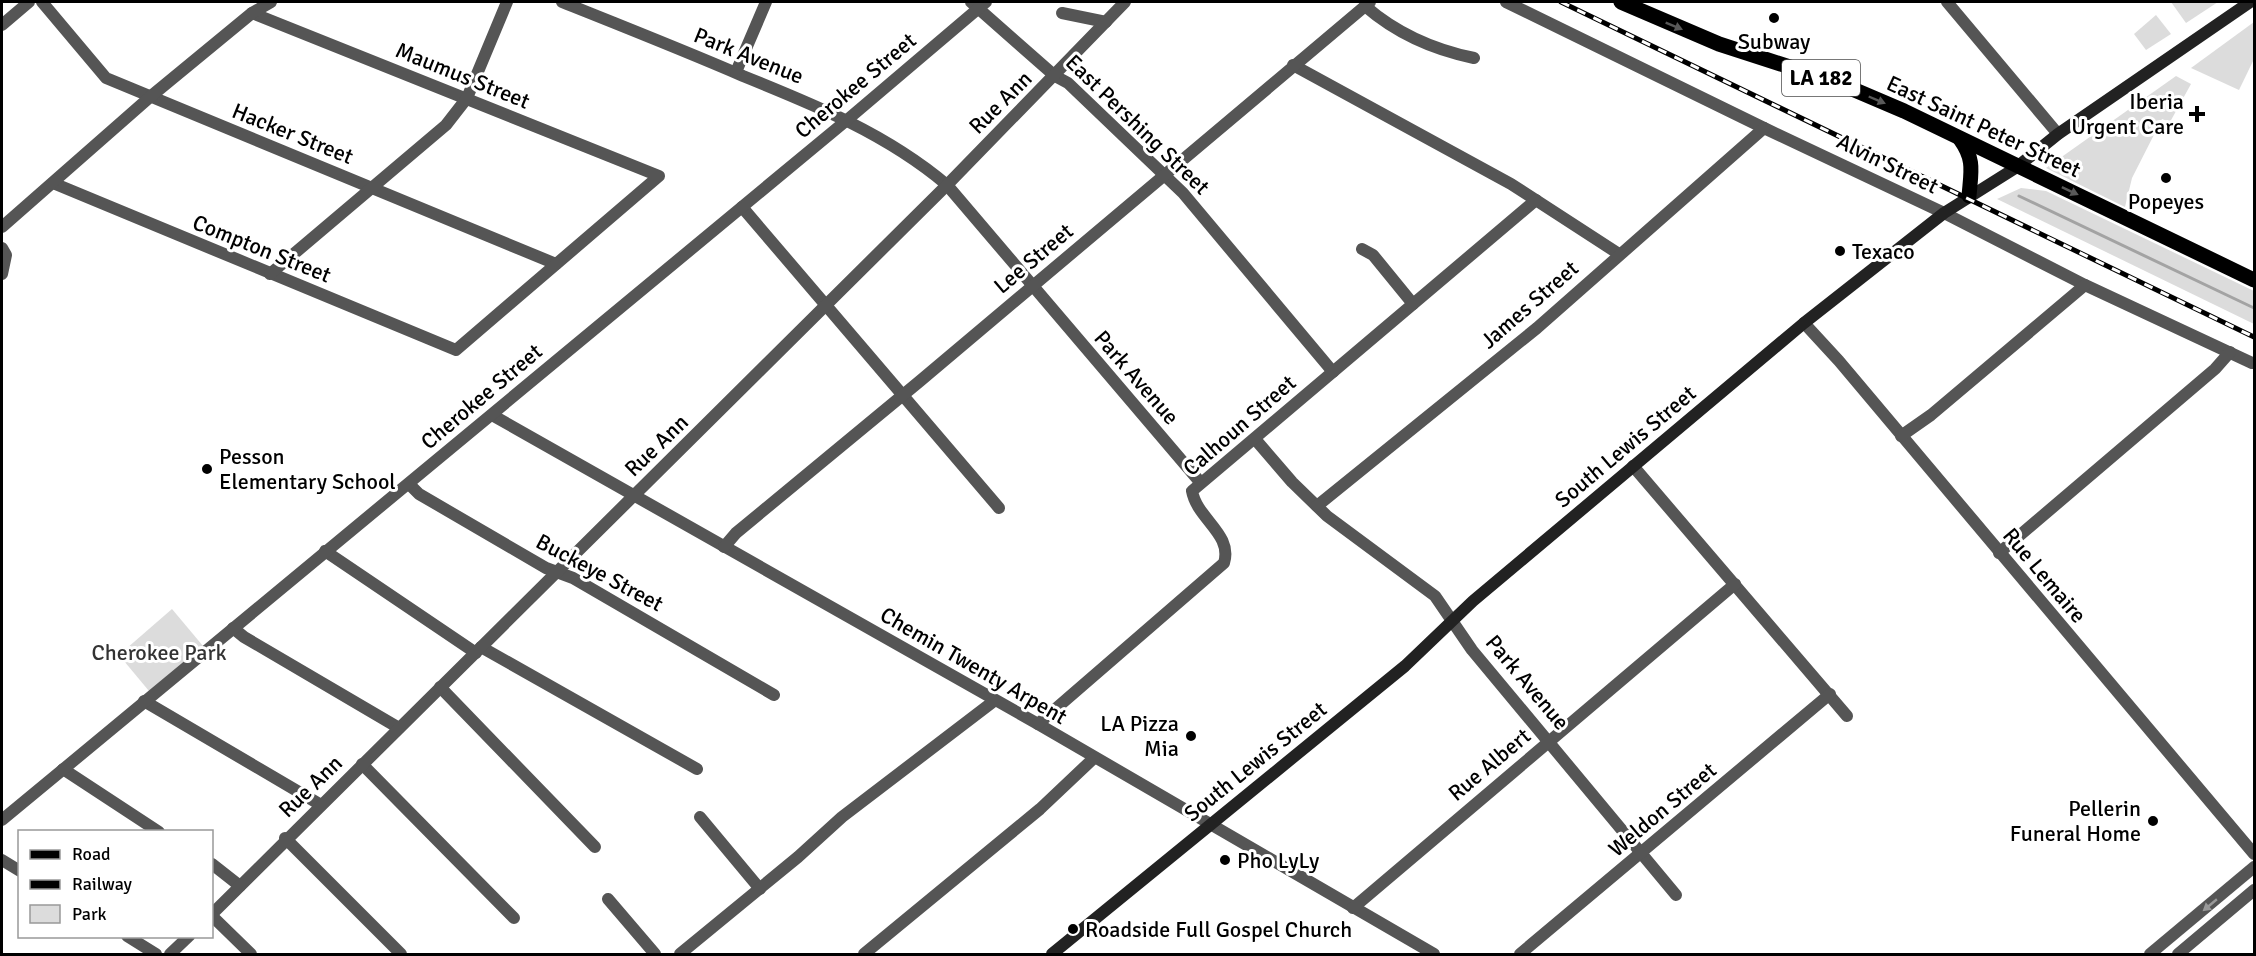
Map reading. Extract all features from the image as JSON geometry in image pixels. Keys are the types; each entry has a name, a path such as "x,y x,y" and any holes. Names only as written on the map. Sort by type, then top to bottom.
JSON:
{"main road":[{"name":"East Saint Peter Street","path":"1621,2 1719,44 1836,82 2254,280"},
{"name":"South Lewis Street","path":"1052,954 1405,666 1473,601 1804,323 1944,213 2017,167 2058,134 2250,2"},
{"path":"1960,139 1970,153 1972,161 1970,196"}],"street":[{"path":"2,25 29,2"},
{"name":"Hacker Street","path":"42,2 106,78 556,264"},
{"path":"2,227 150,97 252,13 271,2"},
{"path":"270,274 446,125 467,98 507,2"},
{"name":"Park Avenue","path":"562,2 736,72 847,120 924,165 946,185 1200,482"},
{"path":"736,72 766,2"},
{"name":"Rue Ann","path":"213,914 285,838 557,572 946,185 1125,2"},
{"name":"Alvin Street","path":"1506,2 1944,213 2085,285 2252,363"},
{"path":"1947,2 2058,134"},
{"name":"East Pershing Street","path":"979,4 1055,76 1068,83 1164,174 1333,372"},
{"name":"Cherokee Street","path":"2,820 847,120 979,4"},
{"path":"1368,4 1382,21 1415,38 1448,53 1474,58"},
{"name":"Lee Street","path":"724,547 744,526 1368,4"},
{"name":"Maumus Street","path":"252,13 659,176 556,264"},
{"path":"1062,13 1106,22"},
{"path":"1293,65 1511,184 1618,254"},
{"name":"James Street","path":"1317,506 1537,328 1618,254 1745,147 1764,128"},
{"name":"Compton Street","path":"53,183 456,350 556,264"},
{"name":"Calhoun Street","path":"1038,724 1224,563 1227,552 1224,541 1194,503 1192,491 1200,482 1256,439 1536,200"},
{"path":"742,207 999,508"},
{"path":"2,248 6,255 2,274"},
{"path":"1362,249 1373,255 1413,304"},
{"path":"1901,436 1931,415 2085,285"},
{"name":"Rue Lemaire","path":"1804,323 2254,854"},
{"path":"1999,552 2215,369 2230,352"},
{"name":"Chemin Twenty Arpent","path":"492,415 1038,724 1434,954"},
{"name":"Park Avenue","path":"1256,439 1317,506 1435,596 1472,650 1643,852 1676,895"},
{"path":"1633,466 1847,716"},
{"name":"Buckeye Street","path":"409,484 419,494 557,572 573,578 774,695"},
{"path":"324,551 478,650 697,769"},
{"name":"Rue Albert","path":"1353,908 1735,584"},
{"path":"233,628 244,637 399,728"},
{"path":"440,687 595,847"},
{"name":"Weldon Street","path":"1520,954 1830,694"},
{"path":"144,701 321,805"},
{"path":"680,954 760,889 842,817 994,701"},
{"path":"864,954 1040,809 1094,758"},
{"path":"362,764 514,918"},
{"path":"63,769 157,830"},
{"path":"700,817 760,889"},
{"path":"285,838 401,954"},
{"path":"2,860 18,870"},
{"path":"213,865 240,886"},
{"path":"2150,954 2254,867"},
{"path":"2178,954 2254,890"},
{"path":"608,899 656,954"},
{"path":"213,916 251,954"},
{"path":"130,938 156,954"},
{"path":"170,954 187,938"}],"green space":[{"path":"2171,2 2218,2 2186,23"},
{"path":"2156,15 2171,34 2146,50 2134,34"},
{"path":"2254,22 2254,59 2239,90 2191,68"},
{"path":"2176,76 2191,84 2170,122 2162,119 2132,178 2125,207 2046,168"},
{"path":"2021,188 2046,191 2254,291 2254,324 1997,199"},
{"name":"Cherokee Park","path":"172,609 203,646 149,691 119,655"}],"waterway":[{"path":"2019,196 2254,308"}],"railway":[{"path":"1561,2 2254,337"}],"place":[{"name":"Subway","path":"1774,18"},
{"name":"Iberia Urgent Care","path":"2197,114"},
{"name":"Popeyes","path":"2166,178"},
{"name":"Texaco","path":"1840,251"},
{"name":"Pesson Elementary School","path":"207,469"},
{"name":"LA Pizza Mia","path":"1191,736"},
{"name":"Pellerin Funeral Home","path":"2153,821"},
{"name":"Pho LyLy","path":"1225,860"},
{"name":"Roadside Full Gospel Church","path":"1073,929"}]}
